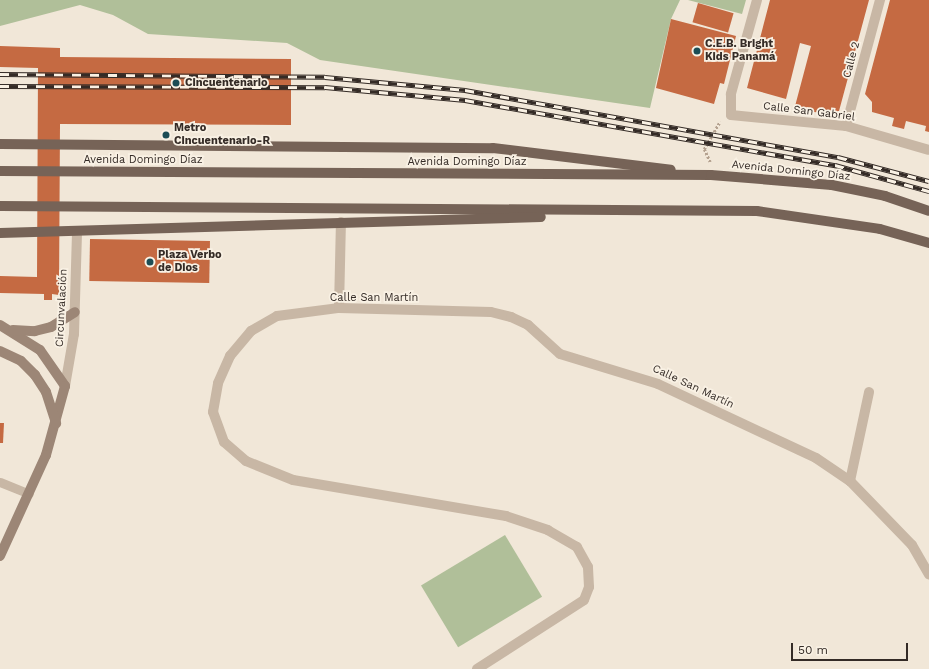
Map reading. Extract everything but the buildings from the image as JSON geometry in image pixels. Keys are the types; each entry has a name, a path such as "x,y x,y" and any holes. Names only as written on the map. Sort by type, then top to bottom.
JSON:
{"main road":[{"path":"0,144 493,148 711,175"},
{"name":"Avenida Domingo Díaz","path":"0,171 711,175 832,185 885,196 929,211"},
{"path":"0,206 758,211 880,229 929,244"},
{"path":"0,233 642,211"},
{"path":"12,330 35,331 51,327 75,312"},
{"name":"Circunvalación","path":"0,325 12,330 40,350 66,386 56,424 29,494 0,556"},
{"path":"0,351 21,361 35,374 46,392 56,424"}],"street":[{"name":"Calle San Gabriel","path":"757,0 731,94 731,115 846,126 929,150"},
{"name":"Calle 2","path":"846,126 880,0"},
{"path":"339,308 341,222"},
{"name":"Circunvalación","path":"66,386 72,359 77,230"},
{"name":"Calle San Martín","path":"477,669 584,600 589,587 588,567 577,547 548,530 506,516 293,480 246,461 224,442 213,412 218,383 230,356 251,331 277,316 339,308 491,312 511,317 528,325 560,354 658,384 816,458 850,481 912,545 929,575"},
{"path":"850,481 869,392"}],"lane":[{"path":"0,482 29,494"}],"path":[{"path":"704,149 716,123"}],"green space":[{"path":"0,0 680,0 671,19 650,108 320,60 287,43 148,34 113,15 80,5 0,26"},
{"path":"688,0 746,0 742,14"},
{"path":"505,535 542,597 458,647 421,585"}],"railway":[{"path":"0,74 325,77 465,90 838,157 929,181"},
{"path":"0,86 325,87 465,100 835,165 929,191"}],"place":[{"name":"C.E.B. Bright Kids Panamá","path":"697,51"},
{"name":"Cincuentenario","path":"176,83"},
{"name":"Metro Cincuentenario-R","path":"166,135"},
{"name":"Plaza Verbo de Dios","path":"150,262"}]}
